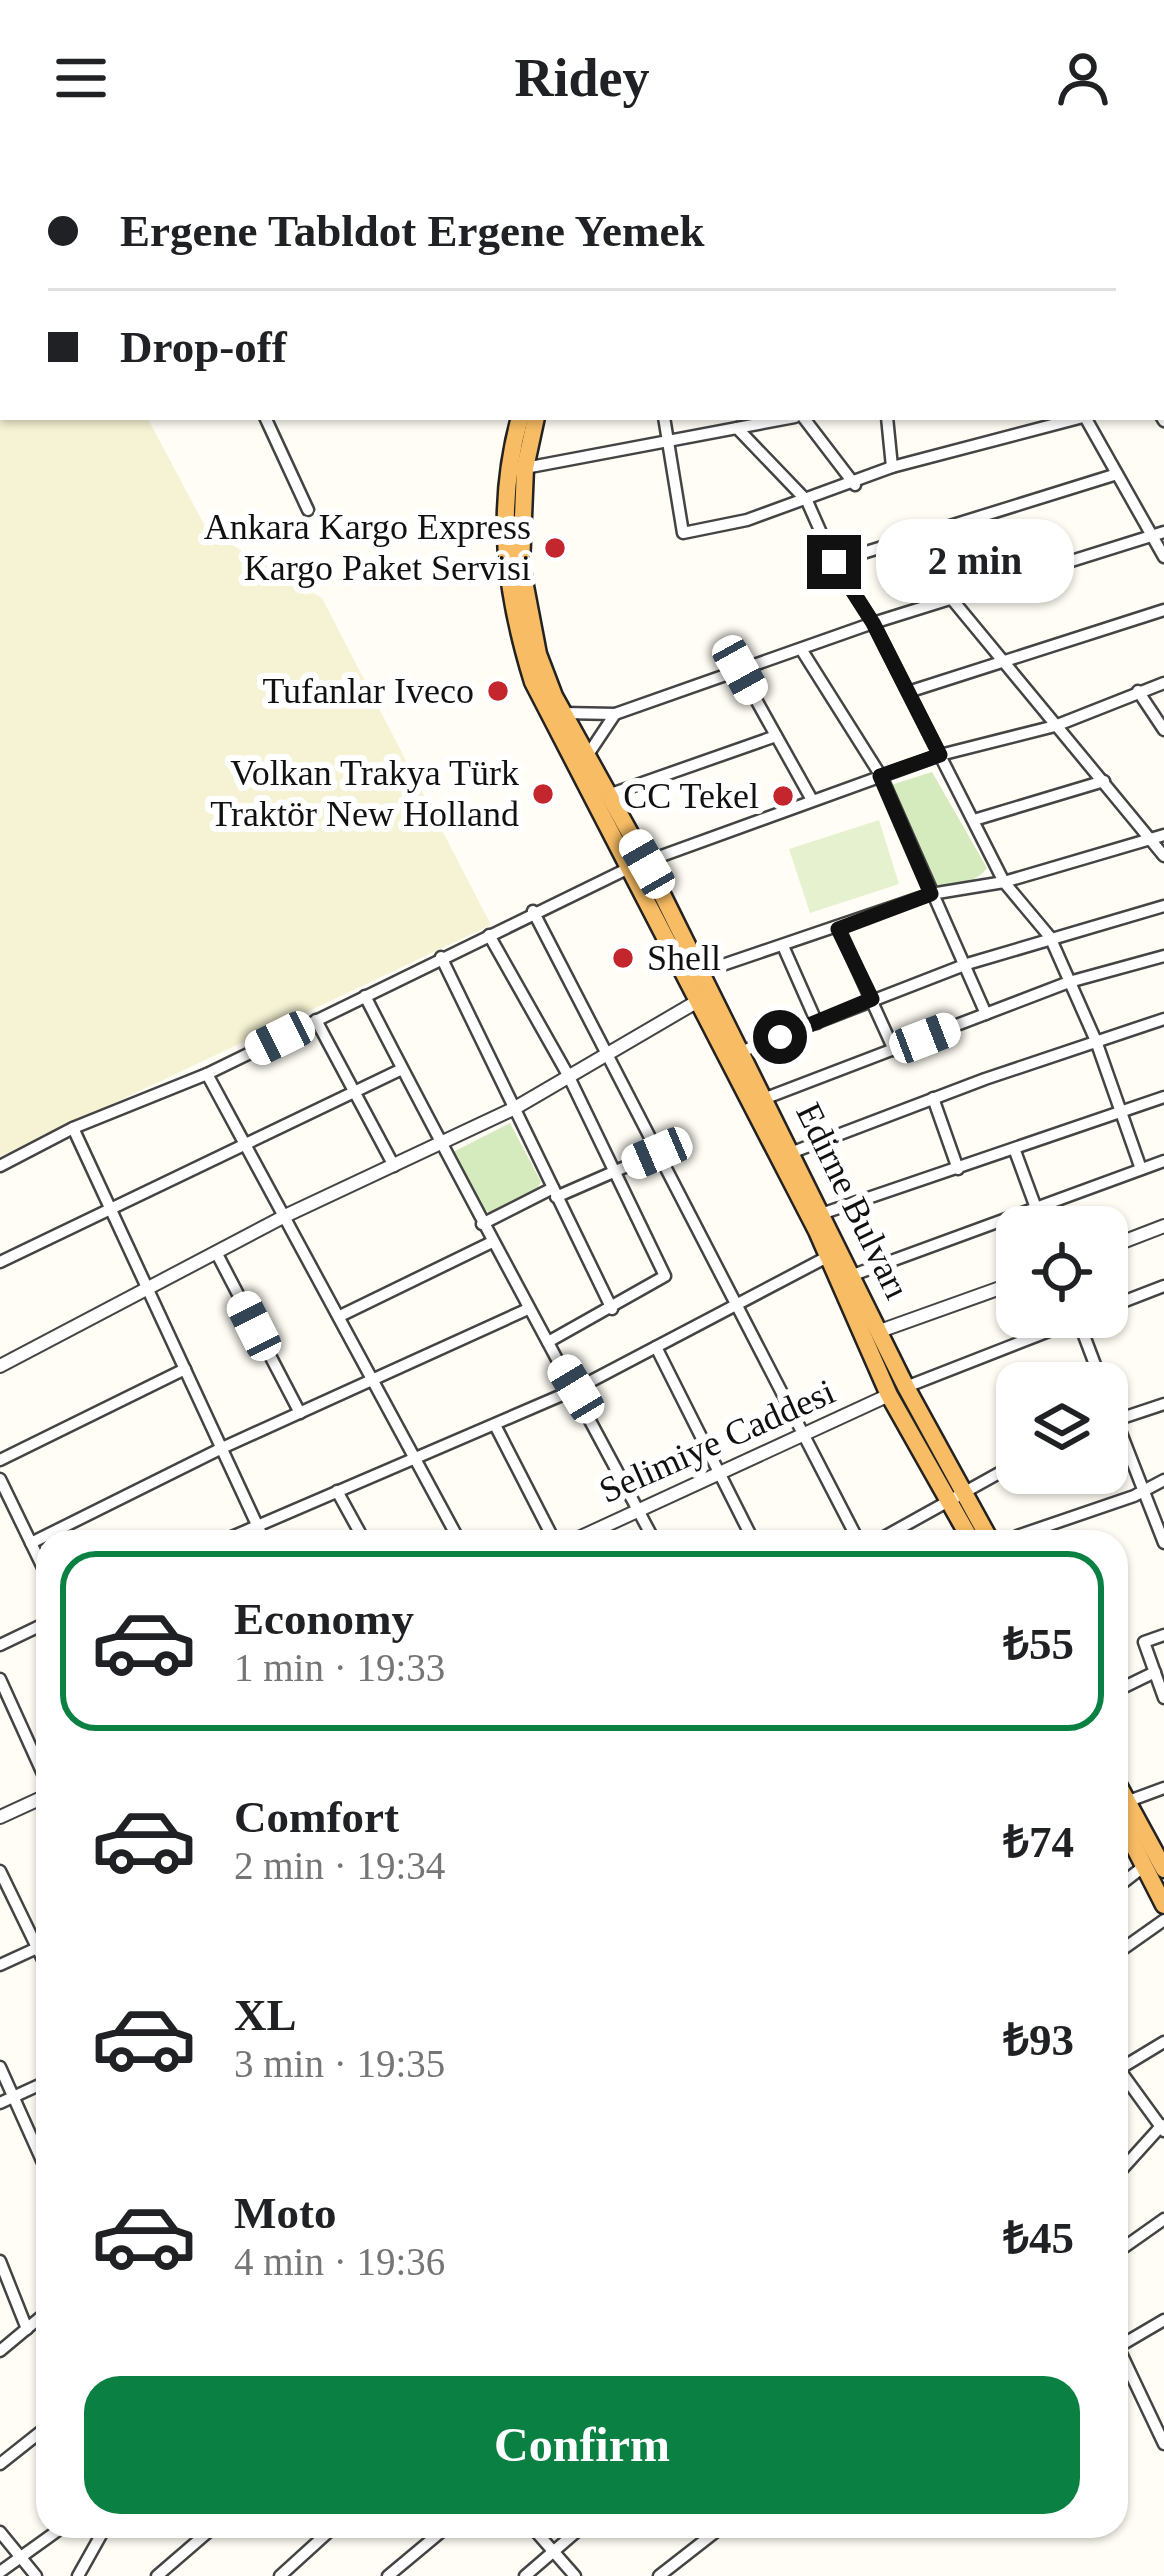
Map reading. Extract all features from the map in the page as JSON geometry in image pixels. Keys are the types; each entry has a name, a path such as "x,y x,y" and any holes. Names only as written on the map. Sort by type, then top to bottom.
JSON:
{"highway":[{"name":"Edirne Bulvarı","path":"519,420 504,508 508,594 533,682 743,1051 880,1331 897,1391"},
{"name":"Edirne Bulvarı","path":"535,420 520,516 526,602 538,654 608,795 698,1001 967,1530"},
{"name":"Edirne Bulvarı","path":"954,1497 981,1530"},
{"path":"1128,1814 1159,1846 1164,1869"},
{"path":"1128,1826 1164,1905"}],"street":[{"path":"266,420 308,510"},
{"path":"665,420 683,532 807,500 892,467 1072,420"},
{"path":"525,468 782,420"},
{"path":"801,420 855,485"},
{"path":"887,420 892,467"},
{"path":"1086,420 1158,534 1164,557"},
{"path":"736,428 807,500 834,562 873,623 1004,882 1050,937 1096,1041 1141,1169"},
{"path":"834,562 1117,474"},
{"path":"564,713 615,714 873,623 1158,534"},
{"path":"951,598 1055,726 1159,837 1164,856"},
{"path":"908,692 1164,610"},
{"path":"802,649 880,776 986,1014"},
{"path":"740,670 812,800"},
{"path":"0,1166 73,1128 207,1074 533,911 639,865 940,755 1055,726 1164,683"},
{"path":"1138,691 1164,730"},
{"path":"587,756 615,714"},
{"path":"608,795 776,736"},
{"path":"974,820 1104,781"},
{"path":"702,972 931,894 1004,882 1159,837"},
{"path":"743,1051 967,964 1164,906"},
{"path":"533,911 853,1530"},
{"path":"838,929 894,1050"},
{"path":"488,934 568,1075 665,1276 548,1342"},
{"path":"783,946 817,1023"},
{"path":"766,1098 1069,982 1164,956"},
{"path":"441,957 612,1310"},
{"path":"365,996 490,1243 576,1389 649,1530"},
{"path":"0,1366 285,1216 515,1108 605,1051 698,1001"},
{"path":"793,1152 1164,1019"},
{"path":"316,1020 394,1166"},
{"path":"0,1262 402,1069"},
{"path":"207,1074 454,1530"},
{"path":"824,1213 1164,1097"},
{"path":"933,1098 958,1168"},
{"path":"73,1128 259,1530"},
{"path":"1016,1151 1035,1206"},
{"path":"482,1224 657,1153"},
{"path":"1049,1206 1162,1165"},
{"path":"853,1275 996,1225"},
{"path":"1128,1240 1164,1226"},
{"path":"340,1316 490,1243"},
{"path":"216,1252 300,1413"},
{"path":"248,1530 576,1389 829,1256"},
{"path":"1128,1300 1164,1286"},
{"path":"880,1331 996,1290"},
{"path":"57,1530 222,1448 528,1309"},
{"path":"897,1391 1030,1338"},
{"path":"656,1347 748,1530"},
{"path":"0,1460 185,1369"},
{"name":"Selimiye Caddesi","path":"594,1530 897,1391"},
{"path":"1128,1416 1164,1404"},
{"path":"495,1425 549,1530"},
{"path":"1128,1456 1164,1543"},
{"path":"895,1530 996,1474"},
{"path":"0,1479 36,1553"},
{"path":"1035,1530 1134,1496 1164,1480"},
{"path":"338,1491 358,1530"},
{"path":"31,1543 36,1541"},
{"path":"0,1645 36,1628"},
{"path":"1164,1636 1144,1642 1164,1698"},
{"path":"1128,1685 1155,1672"},
{"path":"0,1679 36,1758"},
{"path":"1128,1804 1164,1788"},
{"path":"0,1817 36,1800"},
{"path":"1128,1879 1143,1867"},
{"path":"0,1871 36,1933"},
{"path":"1128,1946 1164,1920"},
{"path":"0,1965 36,1948"},
{"path":"1128,2062 1164,2042"},
{"path":"0,2067 36,2147"},
{"path":"1128,2082 1163,2127 1128,2163"},
{"path":"0,2103 36,2087"},
{"path":"1128,2244 1164,2219"},
{"path":"0,2261 27,2329"},
{"path":"1128,2342 1164,2320"},
{"path":"0,2351 36,2321"},
{"path":"1128,2369 1164,2444"},
{"path":"0,2464 36,2436"},
{"path":"0,2532 36,2576"},
{"path":"0,2572 47,2538"},
{"path":"78,2576 99,2538"},
{"path":"158,2576 201,2538"},
{"path":"280,2576 322,2538"},
{"path":"388,2576 434,2538"},
{"path":"542,2538 575,2576"},
{"path":"525,2576 570,2538"},
{"path":"659,2576 708,2538"}],"shaded area":[{"path":"0,420 149,420 207,530 322,598 491,925 0,1157"}],"green space":[{"path":"932,772 987,868 964,883 935,885 891,785"},
{"path":"879,820 899,884 810,913 789,849"},
{"path":"510,1123 541,1182 536,1191 491,1213 479,1208 453,1152"}],"place":[{"name":"Ankara Kargo Express Kargo Paket Servisi","path":"555,548"},
{"name":"Tufanlar Iveco","path":"498,691"},
{"name":"Volkan Trakya Türk Traktör New Holland","path":"543,794"},
{"name":"CC Tekel","path":"783,796"},
{"name":"Shell","path":"623,958"}],"route":[{"path":"780,1037 872,999 838,929 931,894 880,776 940,755 873,623 834,562"}]}
